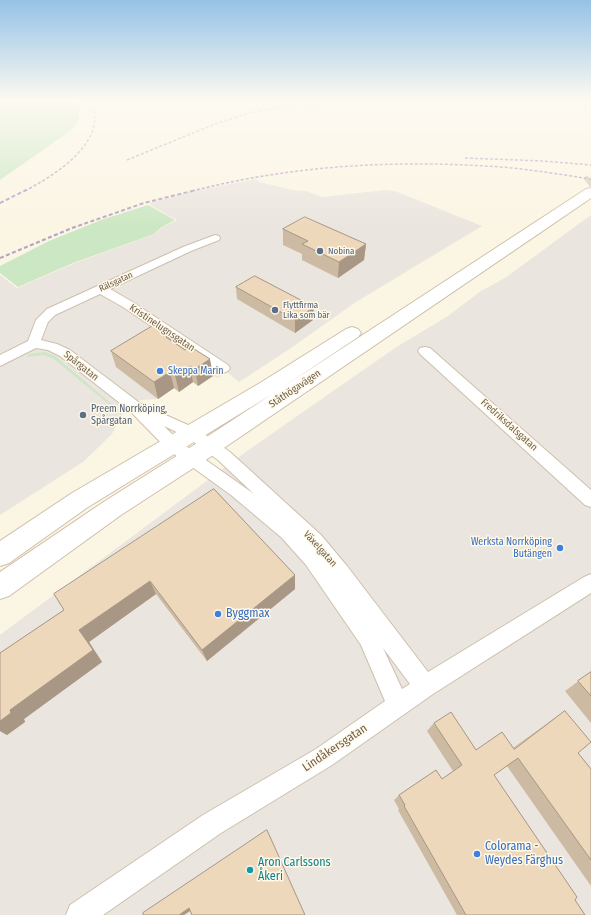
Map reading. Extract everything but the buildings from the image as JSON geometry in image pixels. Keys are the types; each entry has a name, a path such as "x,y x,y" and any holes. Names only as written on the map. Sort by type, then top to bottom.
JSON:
{"main road":[{"name":"Ståthögavägen","path":"0,587 113,508 267,388 368,323 589,188"},
{"name":"Ståthögavägen","path":"0,555 80,500 192,446 589,188"}],"street":[{"name":"Rälsgatan","path":"34,343 42,320 51,312 215,238"},
{"name":"Kristinelugnsgatan","path":"101,289 127,304 223,368"},
{"name":"Spårgatan","path":"34,343 52,346 65,353 135,407 192,446"},
{"path":"0,361 34,343"},
{"name":"Fredriksdalsgatan","path":"426,351 591,500"},
{"name":"Spårgatan","path":"135,407 150,413 192,446"},
{"name":"Växelgatan","path":"192,446 230,462 315,541 426,686"},
{"name":"Växelgatan","path":"192,446 237,490 288,533 313,559 368,638 398,704"},
{"name":"Lindåkersgatan","path":"80,915 212,824 324,757 398,704 591,583"},
{"path":"557,605 591,592"}],"shaded area":[{"path":"256,179 260,182 292,190 306,191 322,197 385,190 395,191 482,226 356,302 291,348 239,382 227,372 218,378 213,376 198,386 193,382 179,392 174,388 158,399 140,400 122,413 112,434 83,462 0,515 0,275 17,288 75,263 155,234 163,227 177,220 150,205 150,203 193,191"},
{"path":"591,215 591,915 0,915 0,635 247,451 395,348 448,316 481,291 505,278"}],"green space":[{"path":"0,143 54,143 0,180"},
{"path":"148,205 175,220 162,227 154,234 73,263 18,287 0,273 0,266 49,241 101,220"},
{"path":"45,352 55,356 122,413 121,416 120,413 54,359 44,355 26,357 30,354"}],"tunnel":[{"path":"587,183 591,180"}],"railway":[{"path":"25,191 47,178 69,162 86,143"},
{"path":"127,160 169,143"},
{"path":"465,158 543,161 591,165"},
{"path":"192,191 232,182 311,169 392,164 473,165 513,168 591,179"},
{"path":"0,203 26,190"},
{"path":"192,191 196,190"},
{"path":"0,258 72,228 144,203 192,191"}],"place":[{"name":"Nobina","path":"320,251"},
{"name":"Flyttfirma Lika som bär","path":"275,310"},
{"name":"Skeppa Marin","path":"160,371"},
{"name":"Preem Norrköping, Spårgatan","path":"83,415"},
{"name":"Werksta Norrköping Butängen","path":"560,548"},
{"name":"Byggmax","path":"218,614"},
{"name":"Colorama - Weydes Färghus","path":"477,854"},
{"name":"Aron Carlssons Åkeri","path":"250,870"}]}
